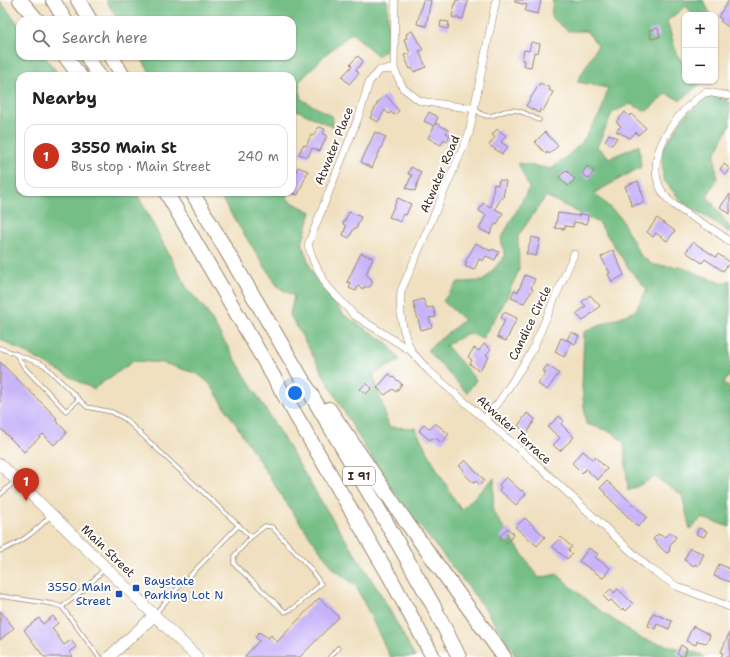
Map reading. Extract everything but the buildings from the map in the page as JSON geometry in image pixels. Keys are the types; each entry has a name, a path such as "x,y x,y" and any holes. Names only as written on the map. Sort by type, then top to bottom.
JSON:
{"highway":[{"path":"20,0 34,16"},
{"path":"53,0 63,16"},
{"path":"78,0 88,16"},
{"path":"68,60 77,72"},
{"path":"89,60 97,72"},
{"path":"113,60 121,72"},
{"path":"161,196 232,306"},
{"name":"I 91","path":"168,196 394,584 433,657"},
{"name":"I 91","path":"194,196 407,560 440,618 459,657"},
{"path":"254,298 399,512 504,657"}],"main road":[{"name":"Main Street","path":"0,464 197,657"},
{"path":"109,657 155,615"}],"street":[{"path":"395,0 394,70 403,88 420,101 475,109"},
{"name":"Atwater Road","path":"411,350 404,337 400,304 401,291 469,134 496,0"},
{"name":"Atwater Place","path":"308,244 360,113 369,82 380,70 394,70"},
{"path":"730,96 706,92 696,98 679,116 658,149 656,165 657,181 662,192 674,205 716,230 730,242"},
{"name":"Atwater Terrace","path":"308,244 314,262 327,286 338,300 354,315 411,350 429,371 485,418 648,567 676,586 730,607"},
{"name":"Candice Circle","path":"485,418 499,402 531,352 574,254"}],"lane":[{"path":"475,109 482,115 491,116 515,111 539,120"},
{"path":"0,348 44,365 78,400 87,407 112,412 125,419 251,537"},
{"path":"16,354 24,367 66,411 78,400"},
{"path":"0,495 16,480"},
{"path":"0,551 16,544 34,533 51,514"},
{"path":"155,615 173,592 239,525"},
{"path":"265,526 272,527 309,567 321,584 294,608 285,612 234,564 234,556 251,537 265,526"},
{"path":"62,607 86,588 106,567"},
{"path":"0,596 62,607 99,657"},
{"path":"330,657 338,648"}],"green space":[{"path":"106,0 387,0 389,46 378,56 352,33 326,54 299,82 301,99 333,117 333,127 296,110 296,72 150,72 142,60 296,60 296,16 116,16"},
{"path":"553,0 703,0 709,12 691,12 686,6 667,21 677,55 682,61 682,84 700,84 681,100 666,94 647,111 630,104 612,113 597,147 610,158 639,145 641,167 594,193 620,217 641,256 653,265 681,267 723,284 730,280 730,375 723,384 730,387 730,527 702,518 690,529 682,495 655,477 628,491 624,443 612,432 586,424 582,387 584,332 635,311 647,290 628,267 599,223 546,196 518,236 519,270 504,303 483,338 468,333 446,345 476,380 467,393 427,350 464,320 443,301 458,282 483,281 505,256 501,239 529,188 518,163 552,169 581,144 601,112 608,88 577,82 598,45 586,31 568,31 551,17"},
{"path":"0,1 16,21 16,60 47,60 57,72 16,72 16,196 138,196 188,290 203,306 326,509 382,596 415,657 390,657 356,586 334,569 290,509 210,384 198,374 163,363 134,361 93,389 0,339"},
{"path":"715,96 730,102 730,125 715,154 717,179 707,196 730,228 730,233 682,202 663,179 662,150 684,117 702,100"},
{"path":"220,196 287,196 288,200 311,212 302,244 314,277 344,315 387,343 400,361 373,374 389,427 415,428 461,510 494,478 493,512 539,578 557,574 592,605 642,639 701,654 704,657 516,657 487,612 405,507 376,465 290,315 294,296 278,287"}],"place":[{"name":"3550 Main St","path":"26,501"},
{"name":"Baystate Parking Lot N","path":"136,588"},
{"name":"3550 Main Street","path":"119,594"}]}
